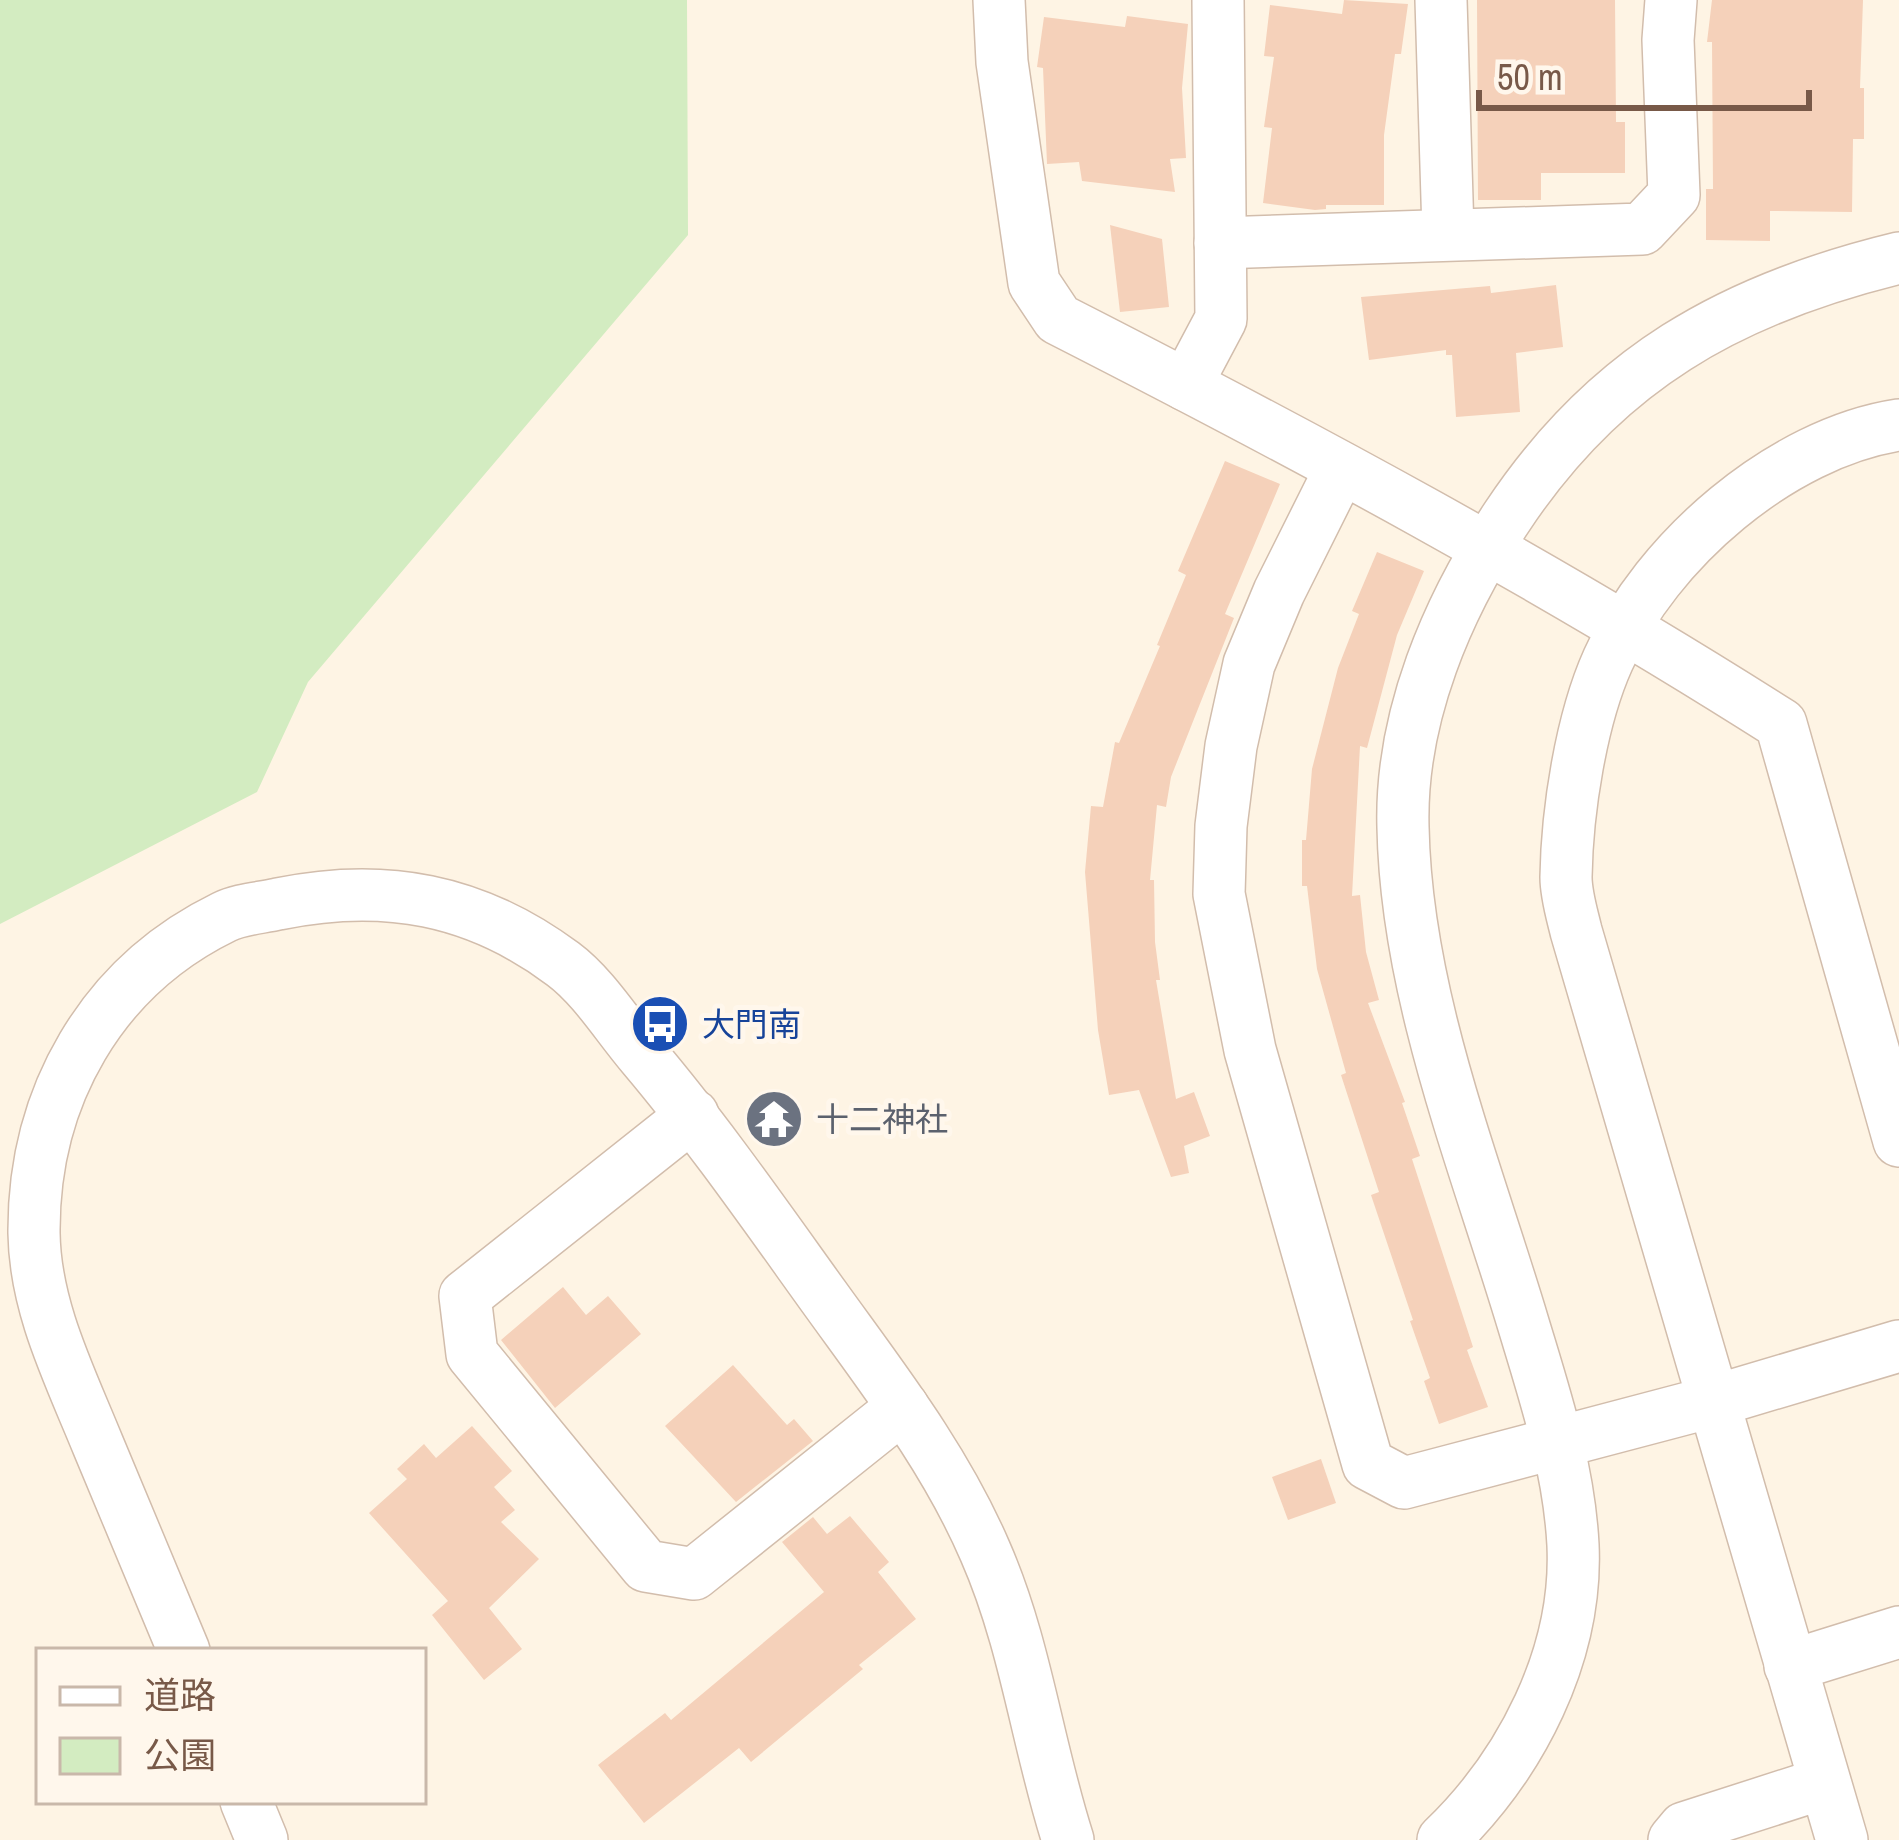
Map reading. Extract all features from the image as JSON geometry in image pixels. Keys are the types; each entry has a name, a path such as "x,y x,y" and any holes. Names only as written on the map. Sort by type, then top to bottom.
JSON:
{"street":[{"path":"999,0 1002,62 1034,283 1058,319 1487,546 1627,626 1781,724 1899,1141"},
{"path":"1186,385 1221,319 1218,0"},
{"path":"1441,0 1448,232"},
{"path":"1220,242 1642,229 1674,195 1668,40 1671,0"},
{"path":"1444,1840 1491,1790 1526,1734 1568,1620 1573,1546 1559,1443 1426,1005 1408,911 1402,822 1412,732 1440,639 1487,546 1535,474 1592,411 1731,313 1820,277 1899,258"},
{"path":"1841,1840 1711,1402 1566,882 1577,778 1590,719 1607,662 1652,586 1703,531 1766,481 1813,451 1872,429 1899,425"},
{"path":"1341,468 1249,664 1231,746 1219,895 1250,1050 1368,1464 1405,1483 1711,1402 1899,1346"},
{"path":"183,1648 46,1319 34,1239 36,1173 51,1112 74,1056 115,999 170,950 229,914 307,898 380,892 448,904 510,929 568,968 693,1115 903,1407 948,1475 986,1551 1019,1641 1068,1840"},
{"path":"693,1115 464,1296 472,1354 646,1565 694,1574 903,1407"},
{"path":"1790,1666 1899,1632"},
{"path":"1674,1840 1684,1828 1824,1783"},
{"path":"247,1804 262,1840"}],"green space":[{"path":"0,0 687,0 688,235 308,682 257,792 0,924"}],"building":[{"path":"1344,0 1408,4 1401,54 1395,54 1384,135 1384,205 1326,205 1326,209 1315,210 1263,203 1272,128 1264,127 1274,57 1264,56 1270,5 1342,14"},
{"path":"1477,0 1615,0 1616,122 1625,122 1625,173 1541,173 1541,200 1478,200"},
{"path":"1712,0 1863,0 1860,88 1864,88 1864,139 1853,139 1852,212 1770,211 1770,241 1706,240 1706,189 1713,189 1712,42 1707,42"},
{"path":"1127,16 1188,24 1182,88 1186,158 1170,159 1175,192 1082,181 1079,162 1047,164 1043,68 1037,67 1044,17 1125,27"},
{"path":"1110,225 1162,239 1169,307 1120,312"},
{"path":"1556,285 1563,347 1516,353 1520,412 1456,417 1452,355 1446,355 1446,350 1369,360 1361,297 1490,286 1491,293"},
{"path":"1225,461 1280,484 1225,614 1234,618 1171,777 1166,807 1157,805 1150,880 1154,880 1160,980 1156,980 1176,1099 1194,1092 1210,1136 1184,1146 1189,1173 1171,1177 1139,1090 1109,1095 1098,1030 1085,872 1091,806 1103,807 1115,742 1119,743 1160,646 1186,575 1178,571"},
{"path":"1377,552 1424,571 1397,635 1367,748 1360,746 1352,896 1360,895 1366,952 1379,1000 1368,1003 1405,1102 1420,1156 1412,1159 1488,1407 1439,1424 1424,1381 1430,1378 1413,1320 1371,1195 1379,1192 1341,1075 1346,1073 1317,969 1307,886 1302,886 1302,840 1306,840 1312,769 1338,668 1359,614 1352,611"},
{"path":"563,1287 586,1315 608,1296 641,1334 555,1408 501,1340"},
{"path":"733,1365 787,1425 794,1419 813,1441 736,1502 665,1426"},
{"path":"472,1426 512,1471 494,1487 515,1510 501,1522 539,1559 489,1608 522,1649 484,1680 432,1615 448,1601 369,1513 407,1479 397,1469 424,1444 436,1458"},
{"path":"1321,1459 1336,1503 1288,1520 1272,1477"},
{"path":"850,1516 889,1562 878,1572 916,1619 751,1762 739,1748 644,1823 598,1765 665,1713 671,1720 824,1592 782,1542 813,1517 827,1534"}],"place":[{"name":"大門南","path":"660,1024"},
{"name":"十二神社","path":"774,1119"}]}
